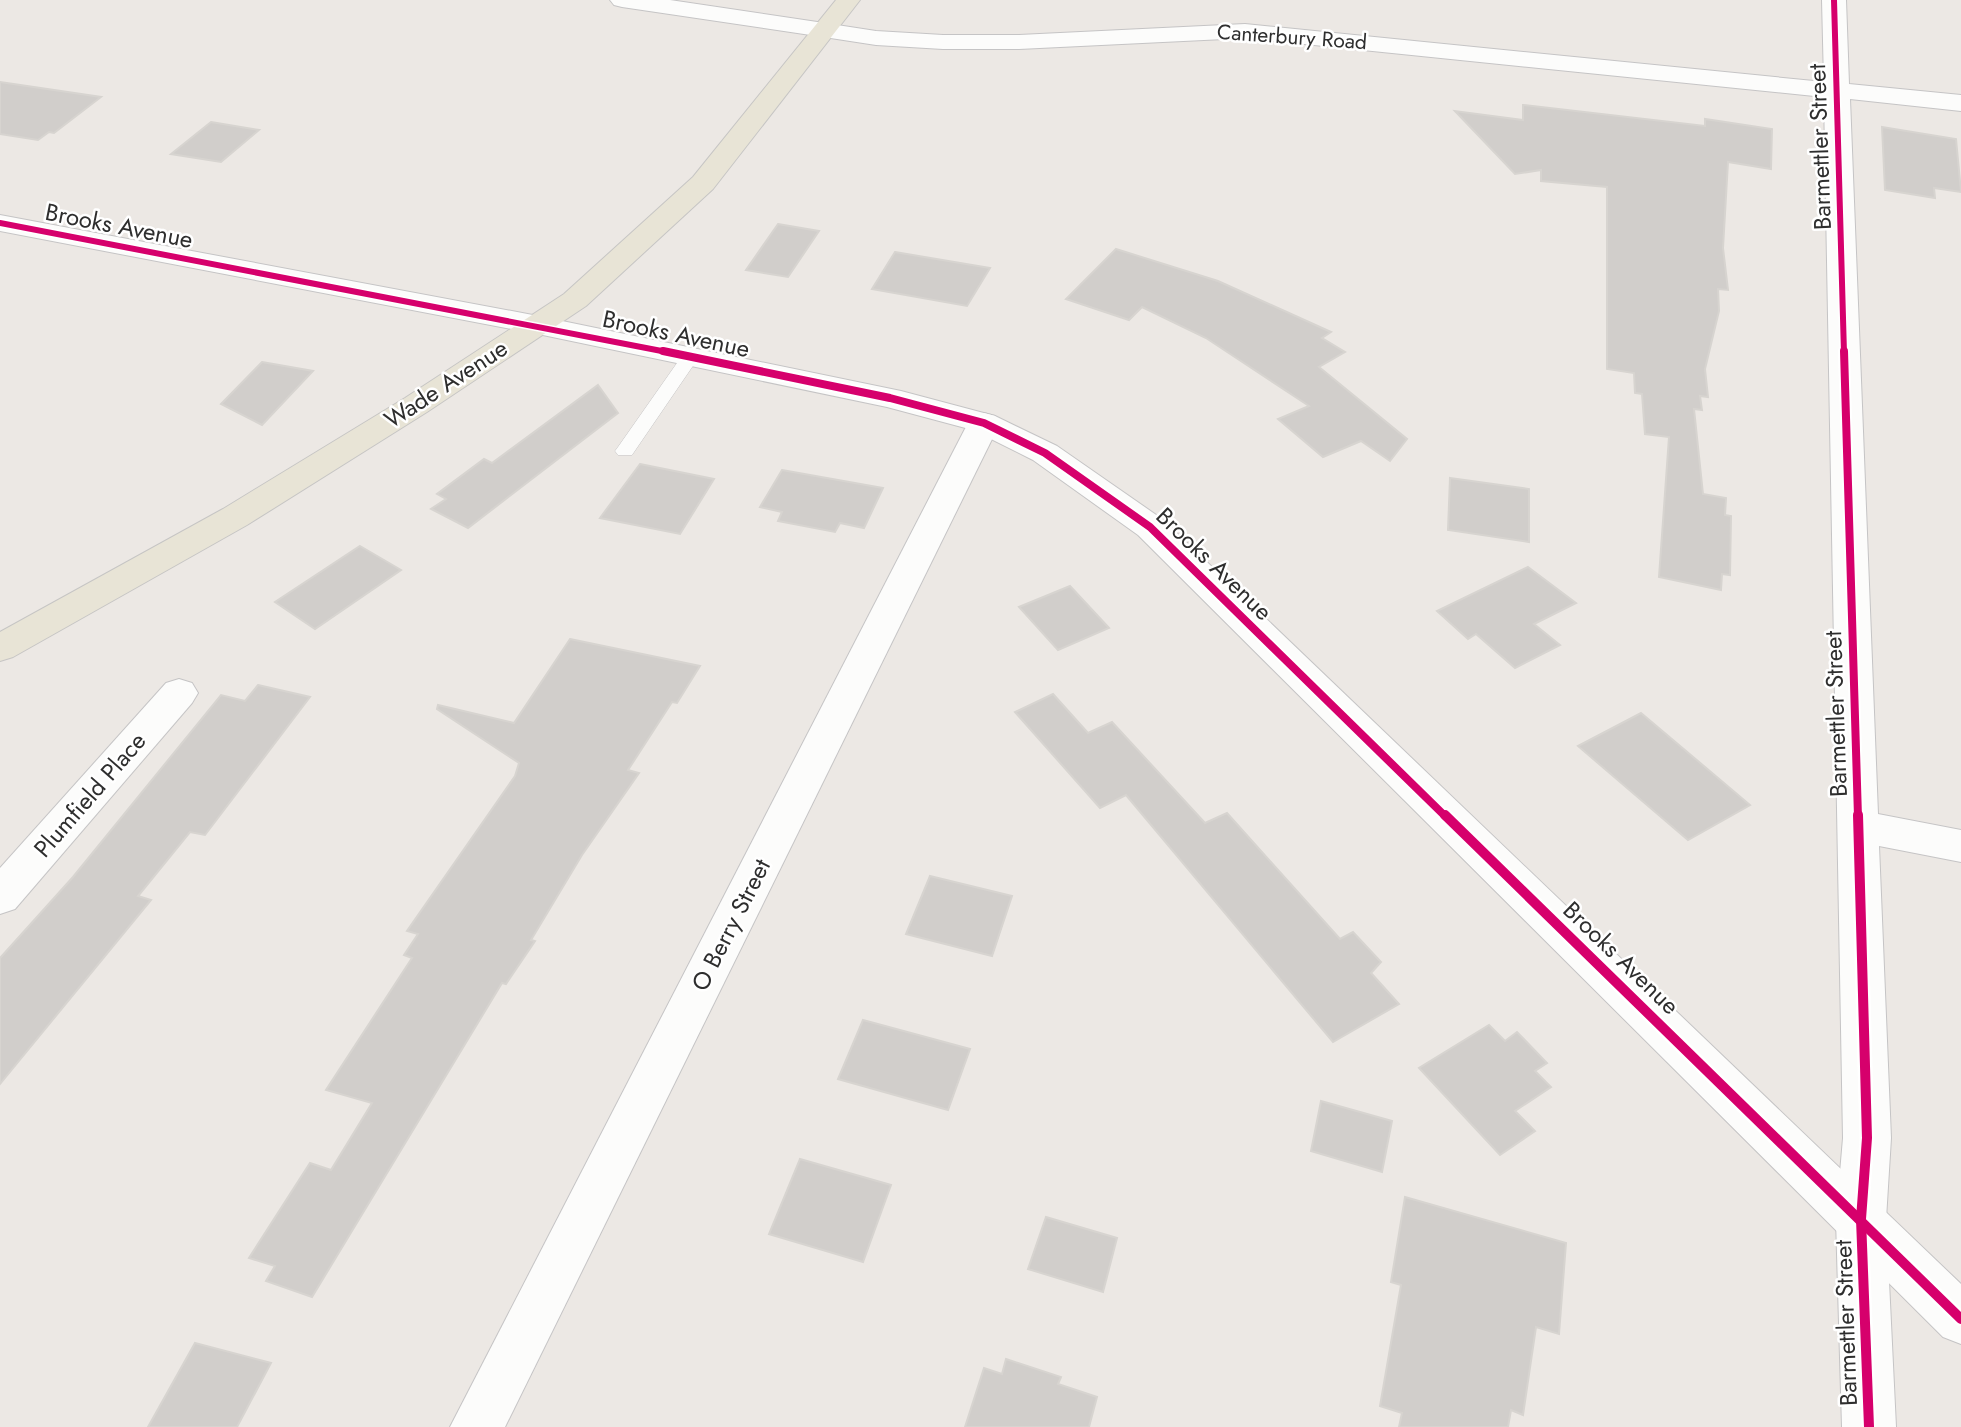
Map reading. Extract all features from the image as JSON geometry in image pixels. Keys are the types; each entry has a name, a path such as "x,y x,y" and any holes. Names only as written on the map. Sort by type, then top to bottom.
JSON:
{"main road":[{"name":"Wade Avenue","path":"0,648 235,517 416,405 586,291 703,183 848,0"}],"street":[{"name":"Canterbury Road","path":"622,0 876,38 943,42 1019,42 1245,30 1961,103"},
{"name":"Barmettler Street","path":"1834,0 1867,1138 1861,1219 1870,1427"},
{"name":"Brooks Avenue","path":"0,223 538,325 890,398 984,423 1045,453 1150,527 1961,1319"},
{"name":"O Berry Street","path":"477,1427 984,423"},
{"name":"Plumfield Place","path":"0,897 179,692"},
{"path":"1858,827 1961,846"}],"lane":[{"path":"625,451 690,357"}],"building":[{"path":"0,82 101,97 54,133 49,132 38,140 0,134"},
{"path":"1523,105 1705,126 1705,119 1772,129 1771,169 1728,162 1723,248 1728,290 1718,289 1719,311 1705,369 1708,397 1700,396 1702,410 1694,409 1703,494 1726,498 1725,515 1731,516 1730,575 1722,574 1721,590 1659,577 1669,437 1645,434 1642,394 1635,393 1634,373 1607,369 1607,187 1541,181 1541,170 1515,174 1455,111 1523,120"},
{"path":"211,122 259,130 221,162 171,154"},
{"path":"1882,127 1956,139 1961,192 1934,188 1935,198 1885,190"},
{"path":"778,224 819,231 788,277 746,270"},
{"path":"1116,249 1218,281 1331,332 1322,338 1345,352 1319,367 1407,439 1390,461 1361,441 1323,457 1278,419 1309,406 1206,338 1142,307 1129,320 1066,299"},
{"path":"895,252 990,268 967,306 872,289"},
{"path":"262,362 313,371 262,425 221,404"},
{"path":"598,385 618,413 468,528 431,509 446,499 437,494 484,459 492,463"},
{"path":"640,464 714,479 680,534 600,518"},
{"path":"782,470 883,488 864,528 840,523 835,532 778,521 782,512 760,507"},
{"path":"1450,478 1529,489 1529,542 1448,530"},
{"path":"360,546 401,570 315,629 275,602"},
{"path":"1528,567 1576,603 1534,624 1560,645 1515,668 1476,634 1468,639 1437,611"},
{"path":"1070,586 1109,628 1058,650 1019,607"},
{"path":"570,639 700,666 677,703 672,702 628,770 639,773 582,855 531,940 535,941 506,984 502,983 312,1297 266,1281 275,1266 249,1258 310,1163 331,1170 372,1103 326,1090 412,958 404,955 418,934 407,931 515,776 519,763 437,709 438,705 514,723"},
{"path":"258,685 310,697 205,835 190,832 138,896 151,900 0,1084 0,958 73,877 221,695 245,701"},
{"path":"1053,694 1088,733 1112,722 1205,823 1227,813 1340,939 1353,932 1381,962 1371,973 1399,1004 1333,1042 1126,795 1100,808 1015,712"},
{"path":"1641,713 1750,805 1688,840 1578,746"},
{"path":"930,876 1012,896 992,956 906,934"},
{"path":"863,1020 970,1049 948,1110 838,1079"},
{"path":"1489,1025 1505,1041 1517,1032 1547,1063 1535,1071 1551,1087 1515,1111 1535,1131 1500,1155 1419,1068"},
{"path":"1321,1101 1392,1121 1382,1172 1311,1151"},
{"path":"800,1159 891,1185 863,1262 769,1234"},
{"path":"1405,1197 1566,1243 1559,1334 1536,1327 1523,1415 1511,1410 1508,1427 1399,1427 1402,1413 1380,1406 1401,1285 1391,1282"},
{"path":"1046,1217 1117,1238 1103,1292 1028,1269"},
{"path":"195,1343 271,1363 237,1427 148,1427"},
{"path":"1006,1359 1061,1377 1058,1384 1097,1397 1089,1427 965,1427 984,1368 1002,1374"}],"cycle path":[{"path":"1834,0 1867,1138 1861,1219 1869,1427"},
{"path":"0,223 538,325 890,398 984,423 1045,453 1150,527 1961,1319"}]}
